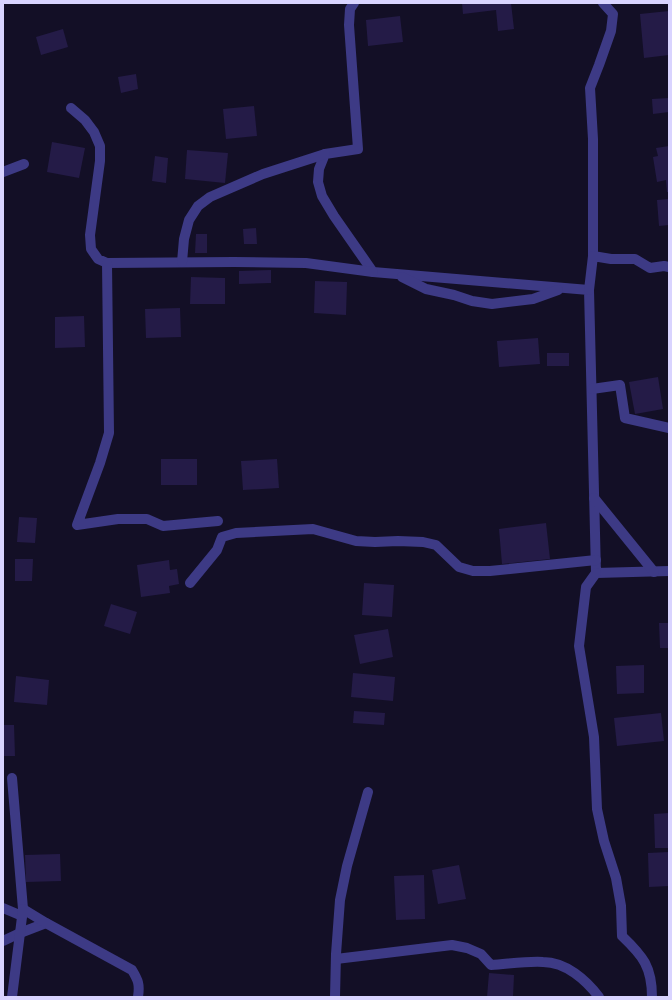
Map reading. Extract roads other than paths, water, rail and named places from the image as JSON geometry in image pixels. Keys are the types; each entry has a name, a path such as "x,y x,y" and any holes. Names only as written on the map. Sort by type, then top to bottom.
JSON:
{"street":[{"path":"182,262 184,239 189,220 198,206 210,197 263,174 326,154 358,149 349,25 350,9 354,3"},
{"path":"603,3 613,14 611,31 590,88 593,139 593,256 589,290 596,573 586,587 579,646 594,738 597,809 604,841 616,878 622,936 636,949 646,964 652,984 652,997"},
{"path":"71,108 85,120 94,132 100,146 100,161 90,235 91,249 98,259 107,263 306,263 372,272 589,290"},
{"path":"326,154 319,169 318,182 322,196 372,272"},
{"path":"3,172 24,164"},
{"path":"593,256 611,259 635,259 650,268 664,266 669,267"},
{"path":"107,263 109,433 100,463 77,525 118,519 147,519 163,526 218,521"},
{"path":"396,274 426,289 454,294 472,301 492,304 533,299 562,288"},
{"path":"592,389 620,385 625,418 669,428"},
{"path":"594,498 654,572"},
{"path":"190,583 217,550 222,537 236,533 313,530 356,541 423,542 436,545 459,567 473,571 490,571 596,560"},
{"path":"596,573 669,571"},
{"path":"12,778 22,913 12,997"},
{"path":"336,997 336,959 340,900 368,792"},
{"path":"3,908 22,913 46,924 132,970 138,980 138,997"},
{"path":"3,940 46,924"},
{"path":"336,959 452,945 466,948 481,954 491,965 544,962 561,965 578,975 599,997"}]}
